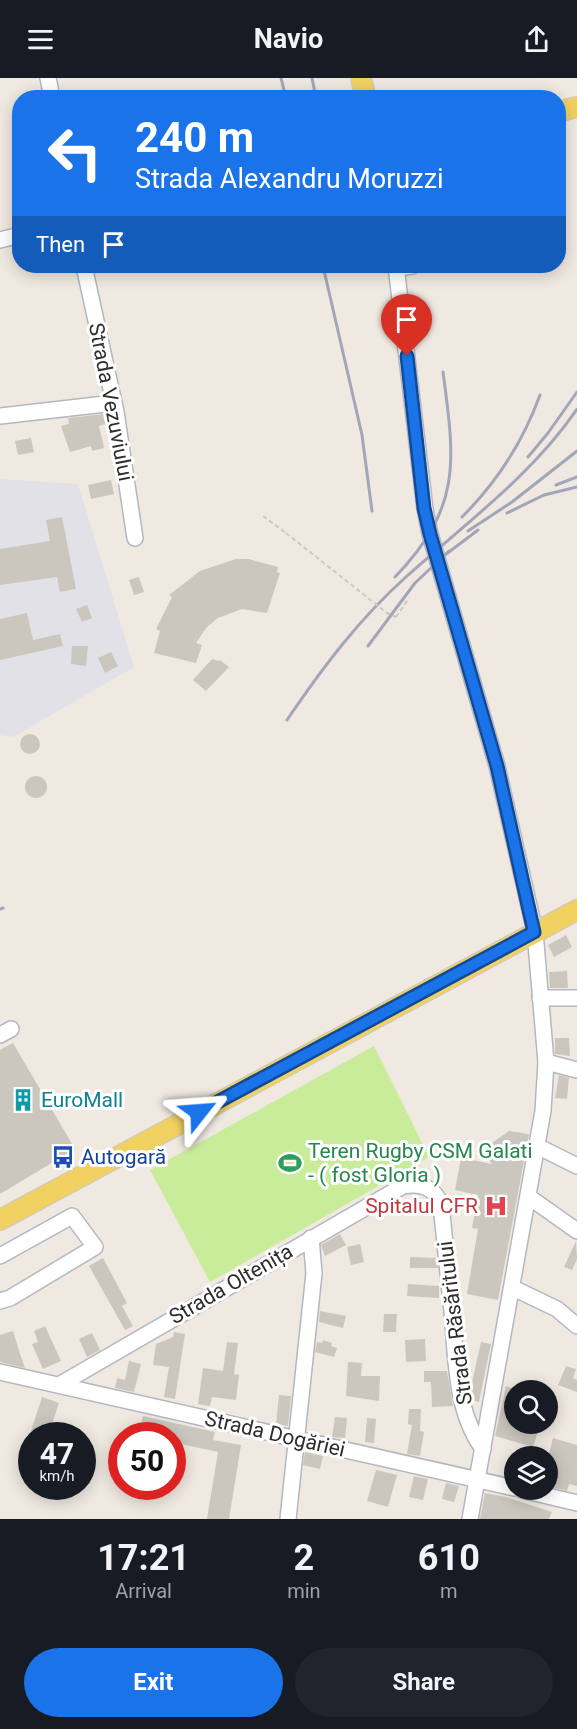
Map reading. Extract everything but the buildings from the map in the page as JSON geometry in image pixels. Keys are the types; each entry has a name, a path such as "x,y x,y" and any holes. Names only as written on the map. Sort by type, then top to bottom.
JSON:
{"main road":[{"path":"0,1220 577,910"}],"street":[{"name":"Strada Vezuviului","path":"86,273 114,403 135,538"},
{"path":"397,273 424,508 497,766 534,932 546,1062 546,1087 537,1146 470,1519"},
{"path":"0,416 114,403"},
{"path":"540,998 577,998"},
{"path":"546,1062 577,1070"},
{"path":"537,1146 577,1166"},
{"name":"Strada Oltenița","path":"59,1385 403,1186"},
{"name":"Strada Răsăritului","path":"403,1186 425,1186 436,1193 441,1205 458,1370 467,1421 474,1437 483,1449"},
{"path":"528,1197 577,1231"},
{"path":"0,1256 72,1216 95,1248 10,1298 0,1301"},
{"path":"288,1519 314,1273 311,1238"},
{"path":"513,1288 557,1309 577,1326"},
{"name":"Strada Dogăriei","path":"0,1372 504,1486"},
{"path":"558,1499 577,1503"}],"path":[{"path":"263,516 387,613 396,617 410,598"}],"shaded area":[{"path":"0,479 78,484 134,667 13,737 0,735"}],"green space":[{"name":"Teren Rugby CSM Galati - ( fost Gloria )","path":"374,1046 429,1157 210,1282 150,1170"}],"railway":[{"path":"281,78 284,90"},
{"path":"312,78 314,90"},
{"path":"325,273 362,435 372,511"},
{"path":"395,577 417,552 432,528 443,505 449,482 450,432 443,372"},
{"path":"528,457 577,392"},
{"path":"462,517 487,489 508,460 526,429 540,395"},
{"path":"287,720 357,626 407,576 519,477 559,433 577,409"},
{"path":"468,531 512,502 577,451"},
{"path":"556,485 577,477"},
{"path":"507,513 544,495 577,487"},
{"path":"445,555 478,530"},
{"path":"368,646 415,583 449,551"}],"place":[{"name":"EuroMall","path":"23,1100"},
{"name":"Autogară","path":"63,1157"},
{"name":"Teren Rugby CSM Galati - ( fost Gloria )","path":"290,1163"},
{"name":"Spitalul CFR","path":"496,1206"}],"route":[{"path":"199,1112 534,932 497,766 450,599 437,562 424,508 407,356"}]}
